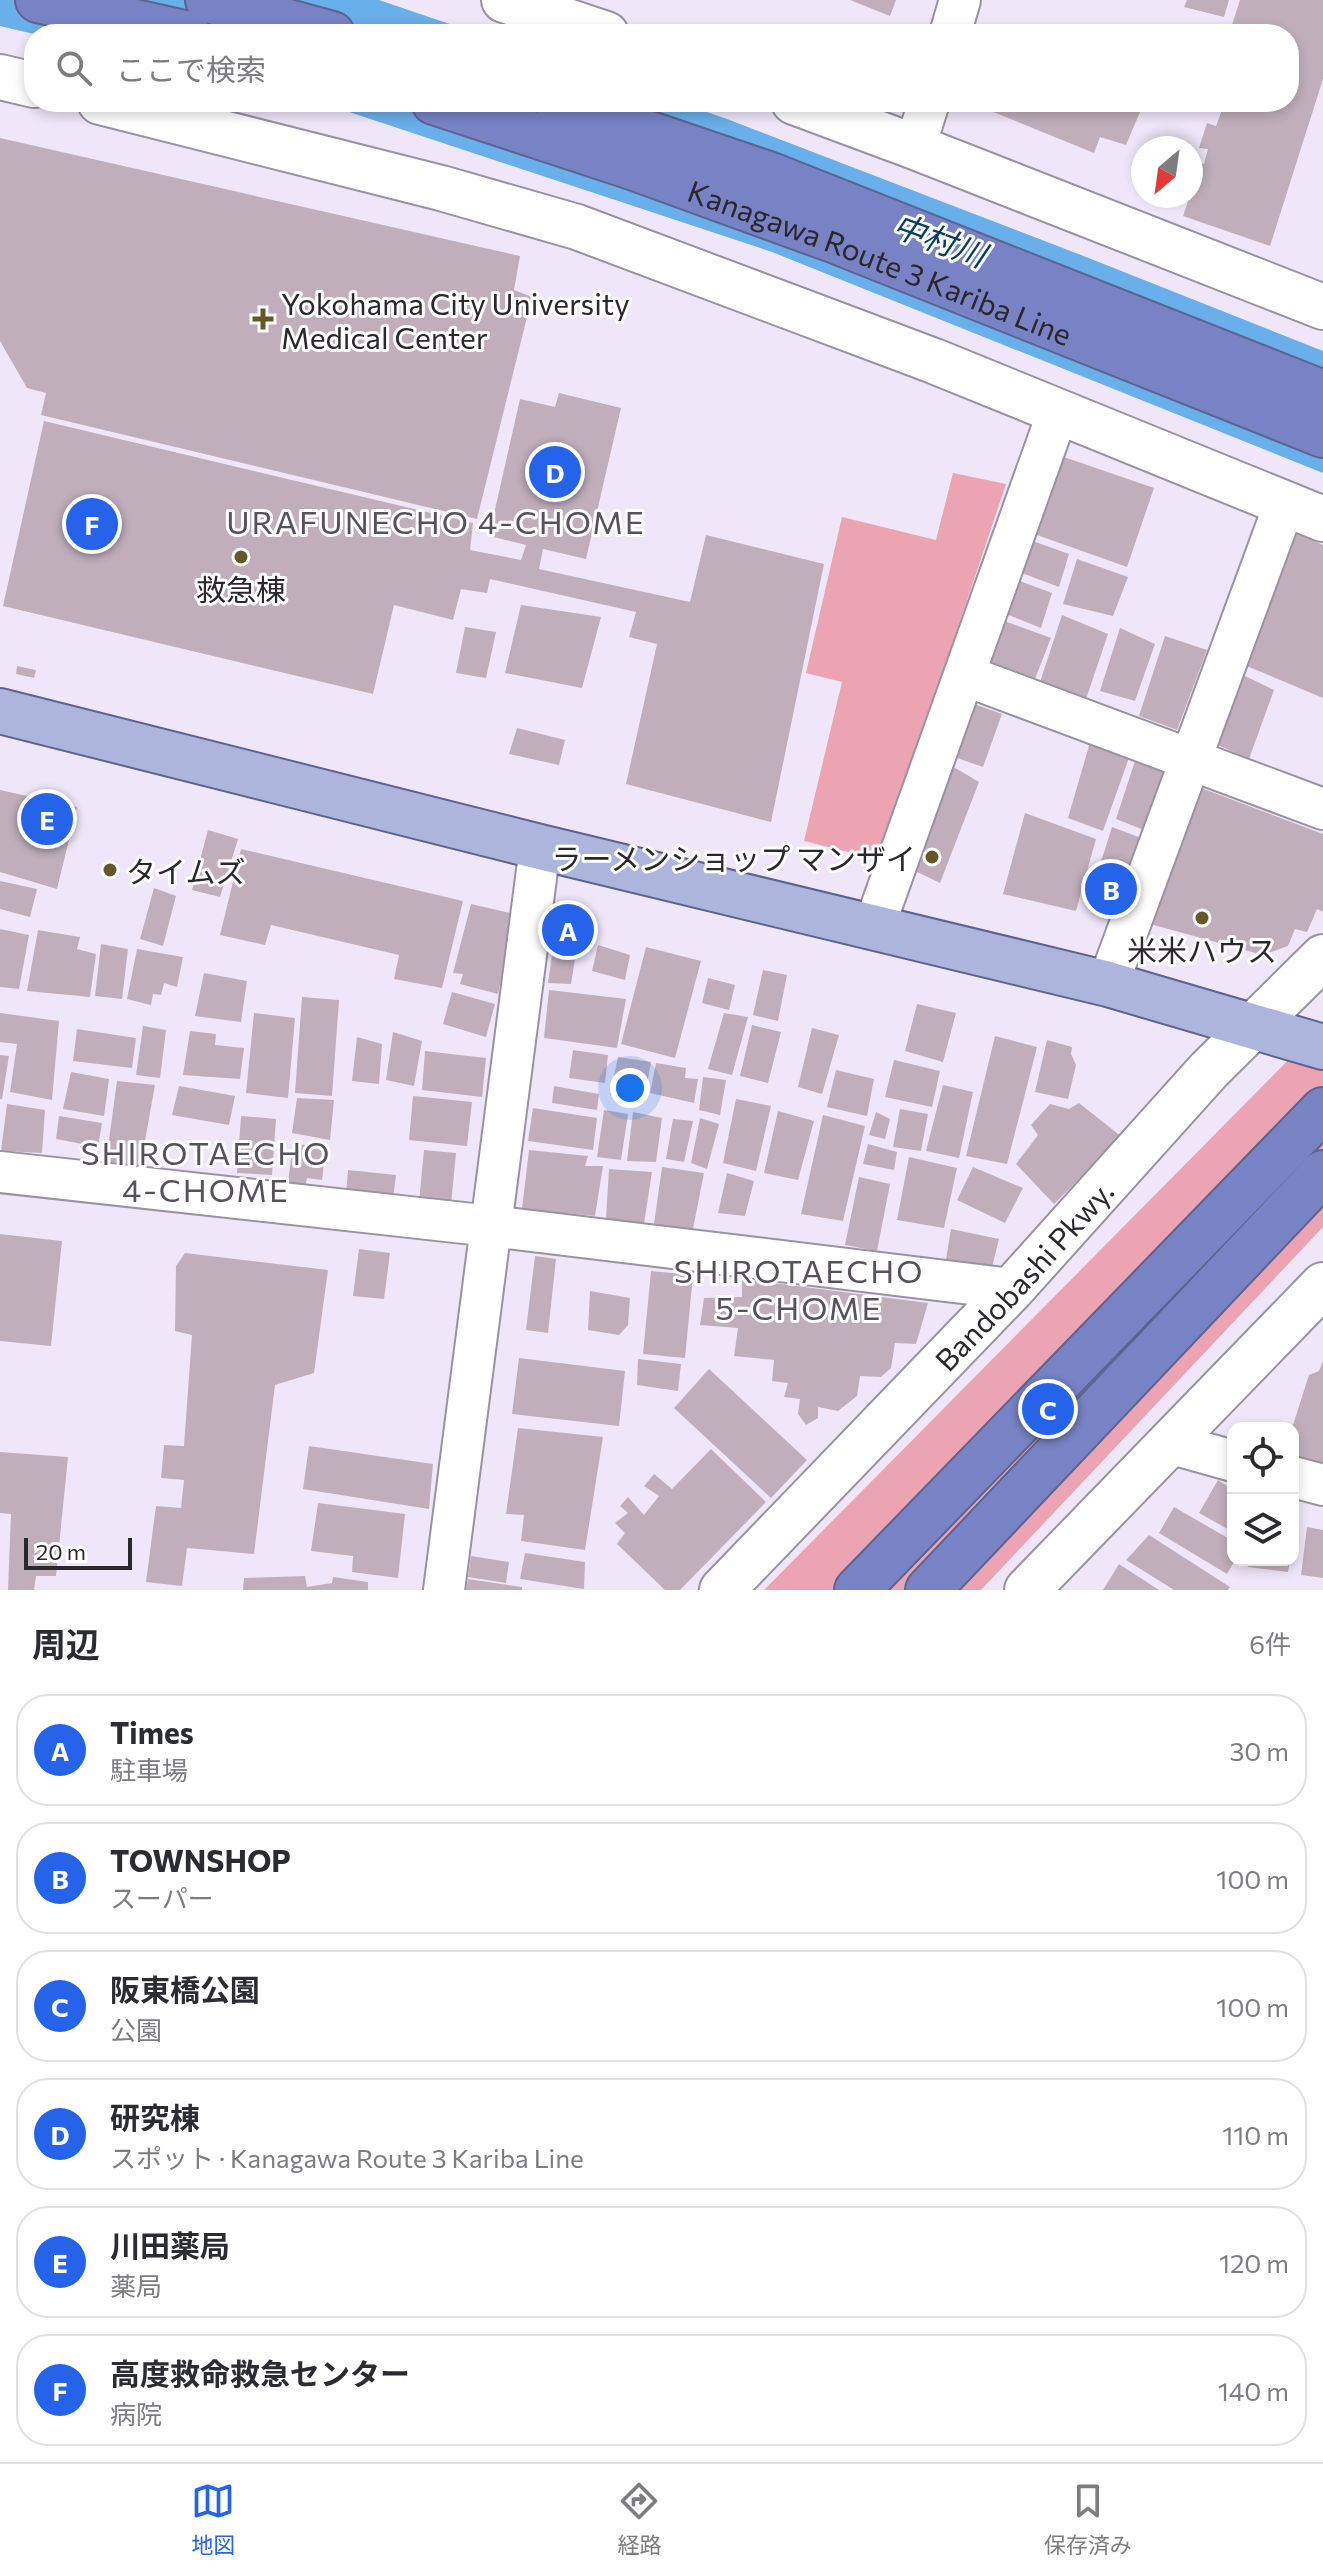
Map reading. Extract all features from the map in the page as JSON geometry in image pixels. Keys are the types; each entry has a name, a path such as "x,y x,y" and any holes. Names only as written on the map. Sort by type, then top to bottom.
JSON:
{"highway":[{"path":"38,0 144,24"},
{"path":"208,0 296,24"},
{"name":"Kanagawa Route 3 Kariba Line","path":"464,112 632,167 836,241 1323,435"},
{"name":"Kanagawa Route 3 Kariba Line","path":"585,112 771,175 970,251 1323,393"},
{"path":"857,1590 1323,1110"},
{"path":"928,1590 1323,1173"}],"main road":[{"path":"0,711 540,847 1108,984 1323,1047"}],"street":[{"path":"504,0 576,24"},
{"path":"953,24 960,0"},
{"path":"0,77 24,83"},
{"path":"140,112 441,188 577,227 934,361 1304,511 1189,759 1108,984"},
{"path":"821,112 1323,307"},
{"path":"915,147 926,112"},
{"path":"874,927 1058,412"},
{"path":"964,675 1323,809"},
{"path":"444,1590 540,847"},
{"name":"Bandobashi Pkwy.","path":"722,1590 1012,1289 1209,1070 1323,957"},
{"path":"0,1172 491,1226 1012,1289"},
{"path":"1027,1590 1323,1285"},
{"path":"1169,1443 1227,1459"},
{"path":"1299,1479 1323,1485"}],"shaded area":[{"path":"953,473 1006,484 880,860 804,841 842,682 806,673 842,517 936,540"},
{"path":"1323,1025 1323,1227 981,1590 764,1590"}],"water":[{"path":"0,0 379,0 450,24 24,24 24,32 0,26"},
{"name":"中村川","path":"349,112 707,112 727,119 1323,351 1323,473 772,252"}],"building":[{"path":"850,0 896,0 890,16"},
{"path":"1187,0 1229,0 1224,17 1184,7"},
{"path":"1240,0 1323,0 1323,79 1270,246 1183,216 1186,208 1203,208 1203,164 1208,149 1203,148 1203,136 1207,123 1216,126 1221,112 1299,112 1299,24 1232,24"},
{"path":"993,112 1140,112 1126,145 1100,137 1094,153"},
{"name":"Yokohama City University Medical Center","path":"0,138 520,256 514,290 532,297 477,519 41,415 46,393 27,388 0,341"},
{"path":"559,393 621,408 586,559 543,549 539,569 690,602 706,535 824,564 771,822 626,784 657,644 629,637 636,612 490,579 487,593 461,589 453,620 394,605 373,694 3,606 44,421 473,523 470,550 521,560 526,545 489,536 520,399 555,407"},
{"path":"1064,457 1154,488 1127,567 1037,535"},
{"path":"1297,533 1323,545 1323,698 1242,664"},
{"path":"1030,540 1069,554 1059,587 1019,572"},
{"path":"1077,559 1128,577 1113,616 1063,604"},
{"path":"1017,580 1052,593 1041,628 1006,614"},
{"path":"521,605 601,617 582,688 505,673"},
{"path":"1062,615 1108,634 1084,705 1038,688"},
{"path":"1002,620 1051,638 1033,684 988,666"},
{"path":"465,627 496,632 486,678 456,673"},
{"path":"1120,628 1155,644 1135,701 1100,691"},
{"path":"1165,636 1207,650 1177,730 1139,716"},
{"path":"17,666 36,670 34,678 16,674"},
{"path":"1243,675 1274,690 1249,759 1218,745"},
{"path":"974,704 1002,714 983,767 957,758"},
{"path":"517,728 565,740 559,765 509,754"},
{"path":"1091,739 1130,755 1103,831 1068,818"},
{"path":"1137,755 1172,771 1149,832 1116,819"},
{"path":"952,766 979,782 940,883 915,871"},
{"path":"1196,786 1323,834 1323,912 1317,909 1307,932 1295,929 1288,946 1263,955 1150,924"},
{"path":"0,790 77,807 57,889 0,872"},
{"path":"1025,813 1096,839 1076,911 1003,894"},
{"path":"1112,827 1144,839 1117,914 1087,906"},
{"path":"208,830 238,839 220,897 192,890"},
{"path":"241,849 463,901 442,988 394,979 399,955 271,925 265,945 220,935"},
{"path":"0,881 37,889 30,917 0,909"},
{"path":"154,888 176,896 163,946 140,939"},
{"path":"471,904 514,914 498,994 460,984 463,974 453,973"},
{"path":"0,929 29,935 19,989 0,987"},
{"path":"38,930 80,937 77,949 96,954 90,997 27,991"},
{"path":"101,944 128,949 122,999 95,996"},
{"path":"598,945 630,955 625,980 592,971"},
{"path":"646,947 701,961 675,1058 621,1044"},
{"path":"137,949 183,957 177,987 164,983 161,995 153,994 151,1005 127,999"},
{"path":"552,955 575,959 571,984 548,983"},
{"path":"763,970 787,975 778,1021 753,1015"},
{"path":"204,973 247,981 241,1022 195,1016"},
{"path":"708,978 735,985 729,1010 702,1003"},
{"path":"549,990 626,999 617,1048 544,1038"},
{"path":"452,992 495,1004 486,1037 443,1024"},
{"path":"302,997 339,1000 332,1096 295,1093"},
{"path":"917,1004 956,1013 943,1062 905,1051"},
{"path":"0,1013 59,1021 52,1100 10,1092 17,1044 0,1042"},
{"path":"254,1013 295,1018 288,1098 246,1093"},
{"path":"724,1013 748,1017 732,1075 708,1069"},
{"path":"752,1025 781,1032 768,1083 740,1076"},
{"path":"143,1026 166,1030 160,1078 136,1075"},
{"path":"812,1028 839,1035 822,1094 798,1087"},
{"path":"77,1029 136,1038 132,1068 73,1061"},
{"path":"190,1031 216,1034 215,1045 244,1048 240,1079 183,1075"},
{"path":"393,1032 422,1041 414,1086 386,1080"},
{"path":"995,1036 1037,1047 1007,1164 966,1156"},
{"path":"357,1037 382,1044 379,1084 352,1081"},
{"path":"1047,1040 1072,1047 1071,1054 1076,1065 1068,1099 1035,1092"},
{"path":"573,1050 608,1055 605,1083 569,1078"},
{"path":"425,1051 486,1058 482,1097 422,1090"},
{"path":"0,1055 9,1056 2,1099 0,1099"},
{"path":"618,1057 651,1062 644,1101 610,1095"},
{"path":"894,1060 940,1071 932,1107 885,1097"},
{"path":"656,1063 686,1068 685,1078 698,1079 694,1103 650,1093"},
{"path":"836,1070 874,1079 867,1116 827,1107"},
{"path":"71,1072 109,1079 104,1116 63,1109"},
{"path":"703,1077 726,1080 720,1115 699,1110"},
{"path":"117,1081 155,1085 140,1169 106,1162"},
{"path":"943,1085 973,1092 959,1158 926,1151"},
{"path":"179,1086 235,1096 229,1125 172,1115"},
{"path":"554,1086 599,1094 597,1110 552,1103"},
{"path":"413,1096 472,1102 467,1146 409,1140"},
{"path":"297,1098 334,1100 330,1140 292,1133"},
{"path":"736,1099 771,1106 756,1171 723,1163"},
{"path":"1079,1103 1122,1137 1054,1204 1016,1164 1038,1135 1031,1125 1050,1104 1069,1109"},
{"path":"7,1104 45,1110 42,1153 1,1151"},
{"path":"533,1108 597,1118 593,1150 528,1141"},
{"path":"900,1109 928,1114 921,1151 893,1147"},
{"path":"604,1110 628,1114 621,1160 597,1157"},
{"path":"778,1111 814,1121 798,1180 764,1173"},
{"path":"633,1112 662,1118 656,1162 627,1161"},
{"path":"876,1112 890,1119 885,1139 869,1135"},
{"path":"823,1115 865,1126 843,1221 801,1214"},
{"path":"59,1116 102,1123 98,1147 56,1139"},
{"path":"241,1116 276,1119 272,1175 237,1173"},
{"path":"700,1118 719,1124 707,1169 691,1163"},
{"path":"673,1119 693,1121 684,1162 666,1159"},
{"path":"293,1144 326,1146 322,1180 307,1178 305,1187 288,1183"},
{"path":"868,1144 897,1152 894,1170 863,1164"},
{"path":"424,1150 456,1153 451,1205 419,1202"},
{"path":"529,1150 588,1156 585,1166 603,1166 595,1216 522,1209"},
{"path":"909,1157 957,1168 944,1228 897,1220"},
{"path":"662,1167 704,1173 693,1229 654,1224"},
{"path":"973,1167 1023,1188 1005,1223 957,1200"},
{"path":"609,1169 652,1172 644,1224 606,1219"},
{"path":"348,1170 396,1175 393,1199 346,1194"},
{"path":"727,1173 754,1181 745,1216 718,1213"},
{"path":"859,1177 890,1184 877,1251 845,1245"},
{"path":"951,1229 999,1239 992,1267 946,1259"},
{"path":"0,1234 62,1241 51,1346 0,1341"},
{"path":"359,1249 390,1253 384,1299 353,1296"},
{"path":"185,1253 328,1270 314,1373 275,1385 254,1554 187,1548 182,1586 146,1582 156,1506 181,1508 184,1480 161,1478 164,1445 184,1446 192,1335 175,1331 176,1266"},
{"path":"535,1256 556,1259 548,1333 526,1330"},
{"path":"651,1271 693,1275 685,1358 643,1354"},
{"path":"742,1279 928,1303 916,1344 895,1343 891,1368 881,1377 860,1376 857,1396 838,1411 818,1407 818,1418 806,1425 798,1414 800,1399 784,1397 788,1383 772,1381 774,1360 734,1356 738,1328 700,1325 704,1298 742,1297"},
{"path":"590,1291 630,1298 628,1325 619,1335 588,1330"},
{"path":"519,1358 625,1371 619,1426 512,1414"},
{"path":"638,1359 681,1364 678,1391 637,1385"},
{"path":"1323,1361 1323,1474 1299,1468 1299,1422 1294,1422 1309,1375 1319,1371"},
{"path":"709,1369 807,1460 771,1498 674,1408"},
{"path":"518,1428 603,1437 585,1550 521,1541 524,1515 506,1514"},
{"path":"309,1446 433,1464 429,1509 303,1489"},
{"path":"711,1449 766,1502 680,1590 665,1590 617,1544 625,1533 615,1523 628,1513 620,1506 628,1497 644,1515 659,1496 644,1486 654,1474 672,1489"},
{"path":"0,1452 68,1457 56,1576 36,1576 34,1590 8,1590 11,1514 0,1513"},
{"path":"1218,1480 1227,1486 1227,1529 1199,1513"},
{"path":"318,1503 405,1514 398,1578 352,1572 353,1556 311,1551"},
{"path":"1174,1507 1227,1538 1227,1566 1232,1566 1227,1574 1159,1533"},
{"path":"1307,1527 1323,1530 1323,1578 1301,1575"},
{"path":"1149,1535 1230,1587 1228,1590 1174,1590 1126,1560"},
{"path":"525,1553 585,1562 584,1589 520,1579"},
{"path":"471,1556 509,1562 506,1583 468,1577"},
{"path":"1119,1564 1159,1590 1103,1590"},
{"path":"1248,1566 1289,1566 1288,1572"},
{"path":"305,1576 307,1587 332,1583 333,1577 368,1582 368,1590 243,1590 244,1578"},
{"path":"468,1579 522,1587 522,1590 466,1590"}],"place":[{"name":"Yokohama City University Medical Center","path":"263,319"},
{"name":"研究棟","path":"555,472"},
{"name":"高度救命救急センター","path":"92,524"},
{"name":"救急棟","path":"241,557"},
{"name":"川田薬局","path":"47,819"},
{"name":"ラーメンショップ マンザイ","path":"932,857"},
{"name":"タイムズ","path":"110,870"},
{"name":"TOWNSHOP","path":"1111,889"},
{"name":"米米ハウス","path":"1202,918"},
{"name":"Times","path":"568,930"},
{"name":"阪東橋公園","path":"1048,1409"}],"district":[{"name":"URAFUNECHO 4-CHOME","path":"436,521"},
{"name":"SHIROTAECHO 4-CHOME","path":"206,1170"},
{"name":"SHIROTAECHO 5-CHOME","path":"799,1288"}]}
